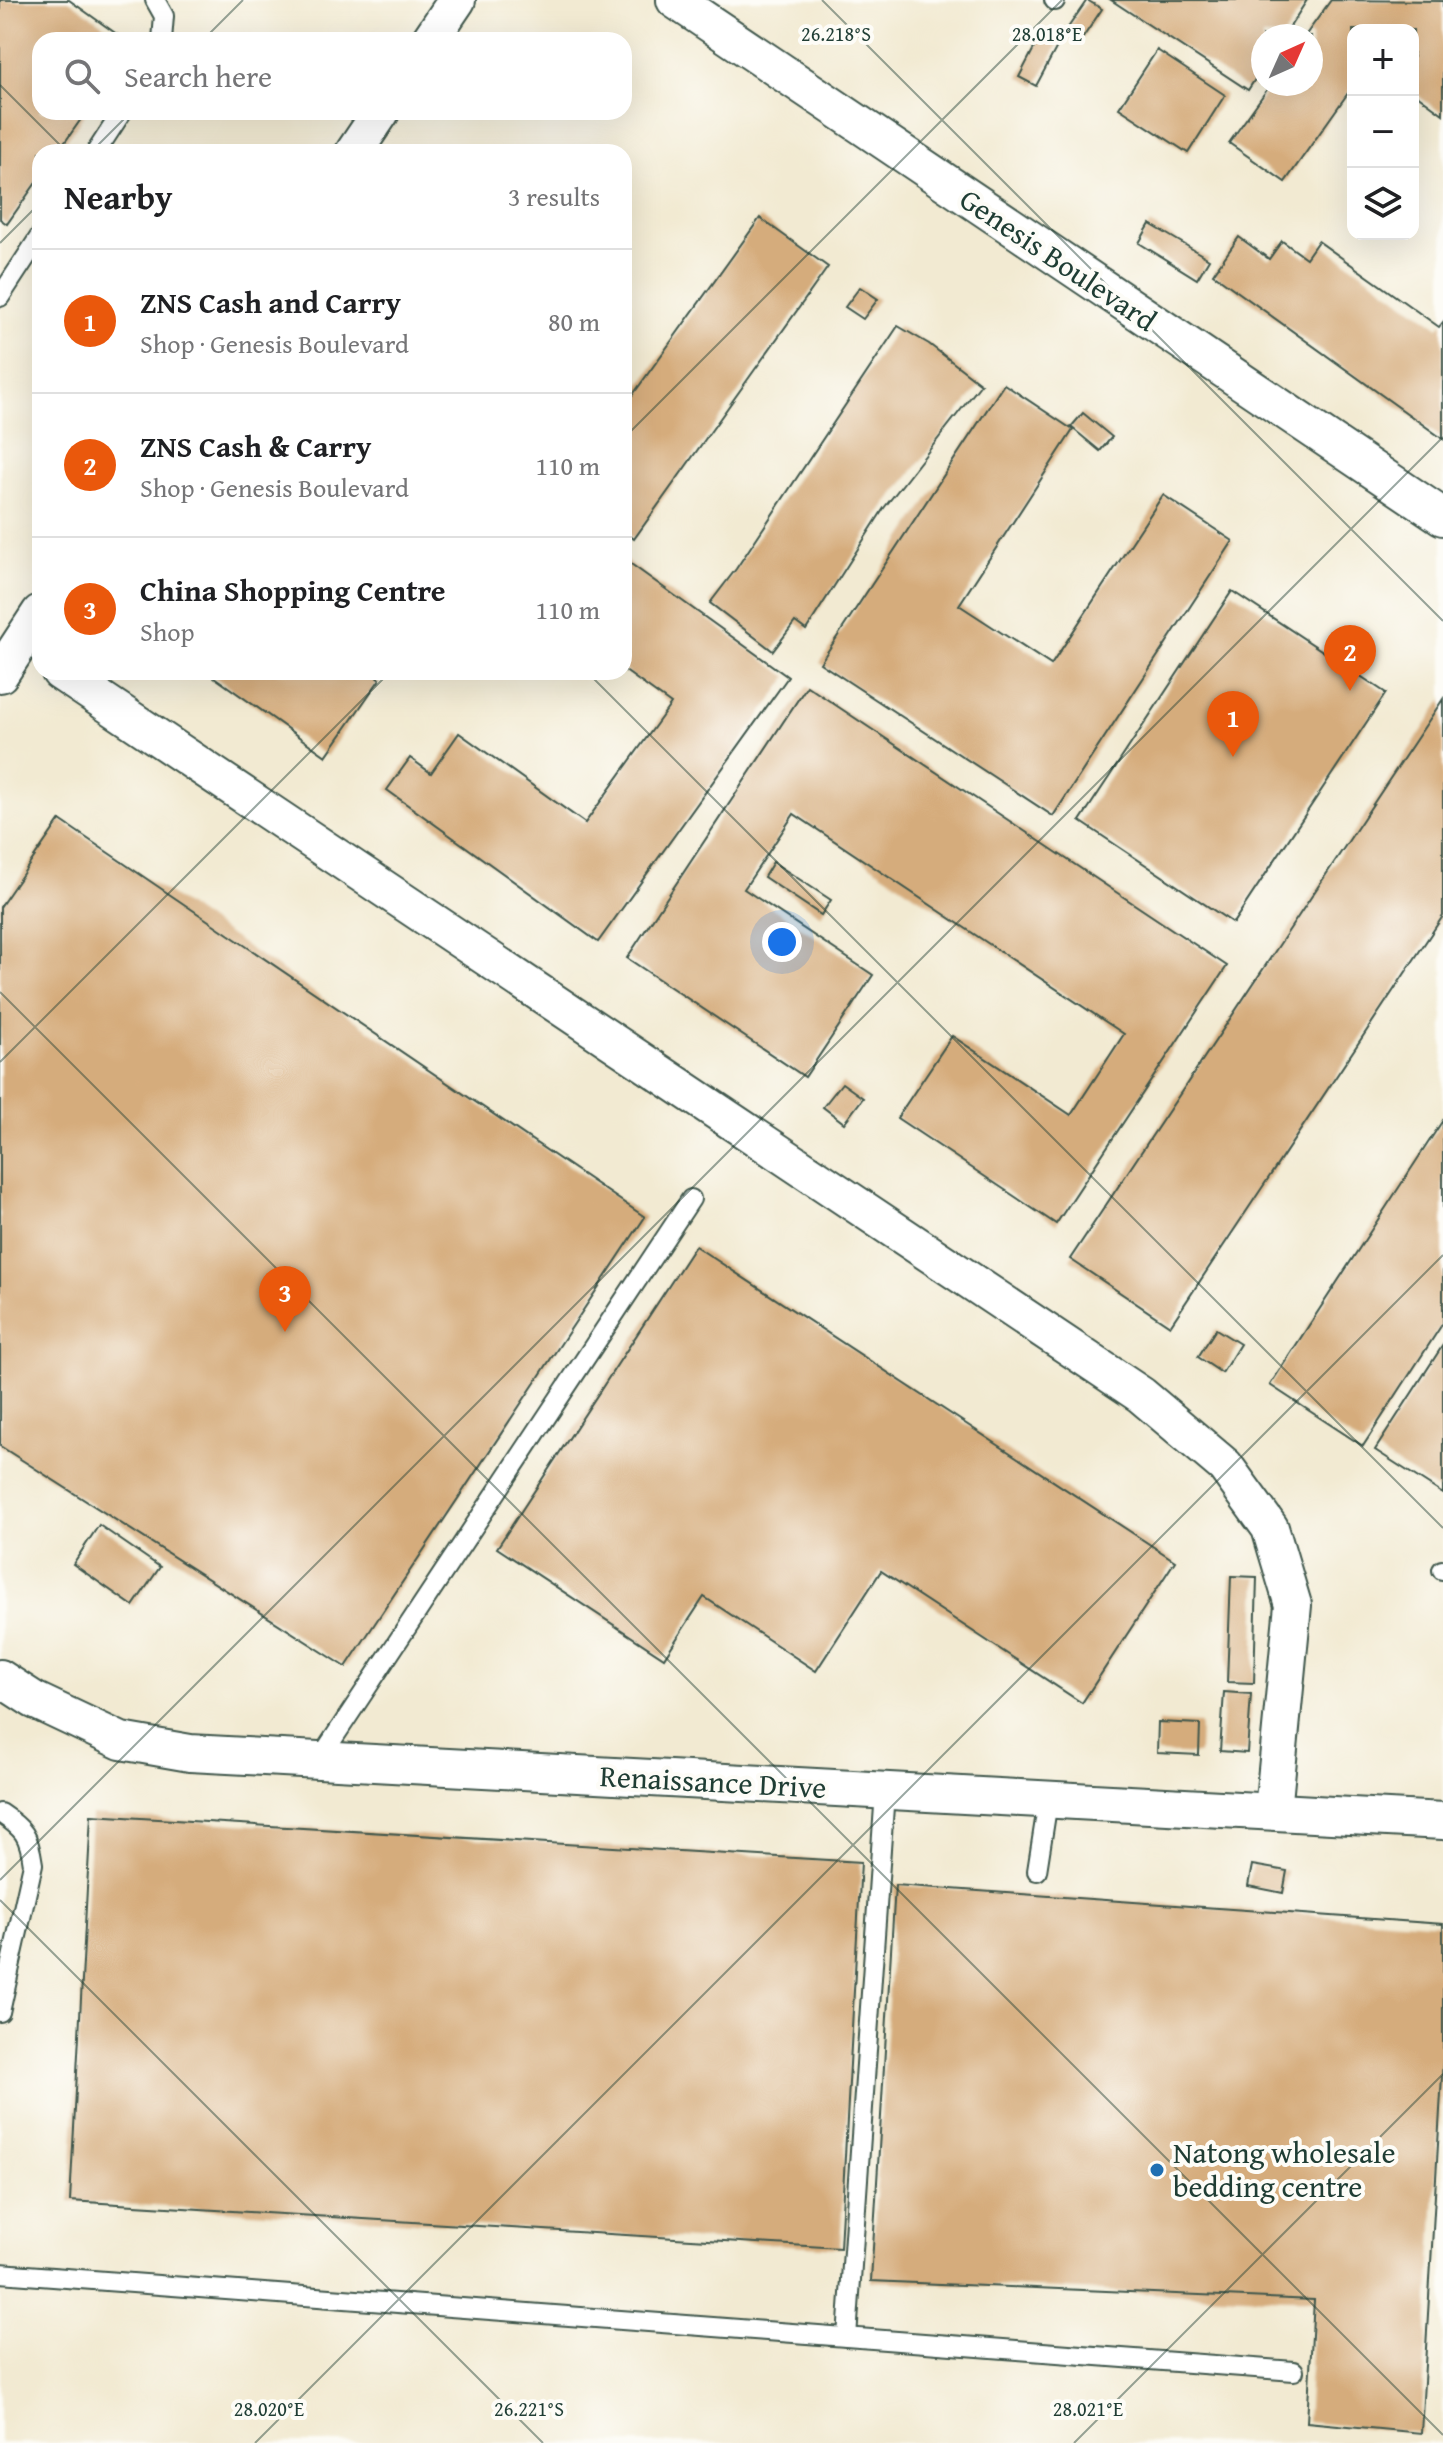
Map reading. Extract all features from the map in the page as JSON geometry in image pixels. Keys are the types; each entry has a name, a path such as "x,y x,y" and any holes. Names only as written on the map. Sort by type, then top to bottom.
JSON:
{"street":[{"path":"435,32 457,0"},
{"name":"Genesis Boulevard","path":"675,0 1443,517"},
{"path":"359,144 376,120"},
{"path":"19,659 32,631"},
{"path":"72,680 1141,1395 1225,1466 1270,1528 1293,1605 1273,1811"},
{"name":"Renaissance Drive","path":"0,1678 34,1700 121,1741 190,1753 1443,1821"}],"lane":[{"path":"155,0 164,16 163,32"},
{"path":"101,144 117,120"},
{"path":"2,290 32,247"},
{"path":"319,1760 691,1199"},
{"path":"847,2337 885,1792"},
{"path":"1037,1871 1048,1801"},
{"path":"0,1813 21,1827 30,1843 33,1864 8,1932 0,2012"},
{"path":"0,2273 1294,2371"}],"building":[{"path":"0,0 69,0 114,32 32,32 32,120 80,120 64,144 32,144 32,188 7,224 0,219"},
{"path":"1087,0 1102,9 1080,42 1065,32"},
{"path":"1111,0 1307,0 1292,24 1251,24 1251,85 1248,90"},
{"path":"1331,0 1443,1 1443,114 1419,96 1419,24 1347,24 1347,94 1285,182 1229,143 1262,96 1323,96 1323,24 1314,24"},
{"path":"1042,33 1059,43 1036,86 1019,77"},
{"path":"1157,50 1225,95 1188,153 1119,108"},
{"path":"760,218 828,267 634,539 632,396"},
{"path":"1150,224 1209,259 1197,279 1139,243"},
{"path":"1239,237 1269,259 1282,241 1306,258 1318,241 1439,327 1443,322 1443,439 1213,274"},
{"path":"860,287 878,299 863,319 845,307"},
{"path":"898,326 929,344 981,384 884,508 806,630 795,622 773,651 710,603 736,569"},
{"path":"1004,384 1073,430 959,605 1051,665 1163,495 1233,541 1053,816 820,663"},
{"path":"1083,413 1112,437 1100,451 1071,427"},
{"path":"632,565 788,677 598,942 387,790 410,758 431,773 459,733 585,823 671,704 632,676"},
{"path":"1232,591 1386,693 1233,923 1080,821"},
{"path":"218,680 379,680 326,756"},
{"path":"807,686 1227,966 1056,1224 897,1118 952,1036 1071,1115 1124,1034 794,814 744,889 873,975 805,1077 627,958"},
{"path":"1443,699 1443,916 1170,1326 1070,1259"},
{"path":"60,820 645,1217 346,1667 0,1446 0,907"},
{"path":"773,862 831,900 821,915 764,877"},
{"path":"842,1083 863,1098 844,1123 823,1107"},
{"path":"1443,1120 1443,1323 1363,1446 1270,1385"},
{"path":"695,1246 1175,1561 1082,1703 881,1571 816,1671 704,1597 664,1658 497,1548"},
{"path":"1216,1329 1240,1344 1222,1373 1198,1357"},
{"path":"1443,1345 1443,1494 1375,1450"},
{"path":"99,1525 160,1567 133,1606 73,1564"},
{"path":"1231,1576 1257,1577 1254,1683 1227,1682"},
{"path":"1224,1692 1251,1694 1247,1753 1220,1751"},
{"path":"1158,1722 1200,1724 1199,1755 1157,1753"},
{"path":"91,1815 861,1862 840,2248 70,2201"},
{"path":"1252,1865 1287,1871 1283,1893 1248,1886"},
{"name":"Natong wholesale bedding centre","path":"895,1885 1443,1924 1443,2059 1421,2433 1307,2422 1314,2300 871,2281"}],"place":[{"name":"ZNS Cash & Carry","path":"1350,691"},
{"name":"ZNS Cash and Carry","path":"1233,757"},
{"name":"China Shopping Centre","path":"285,1332"},
{"name":"Natong wholesale bedding centre","path":"1157,2170"}]}
